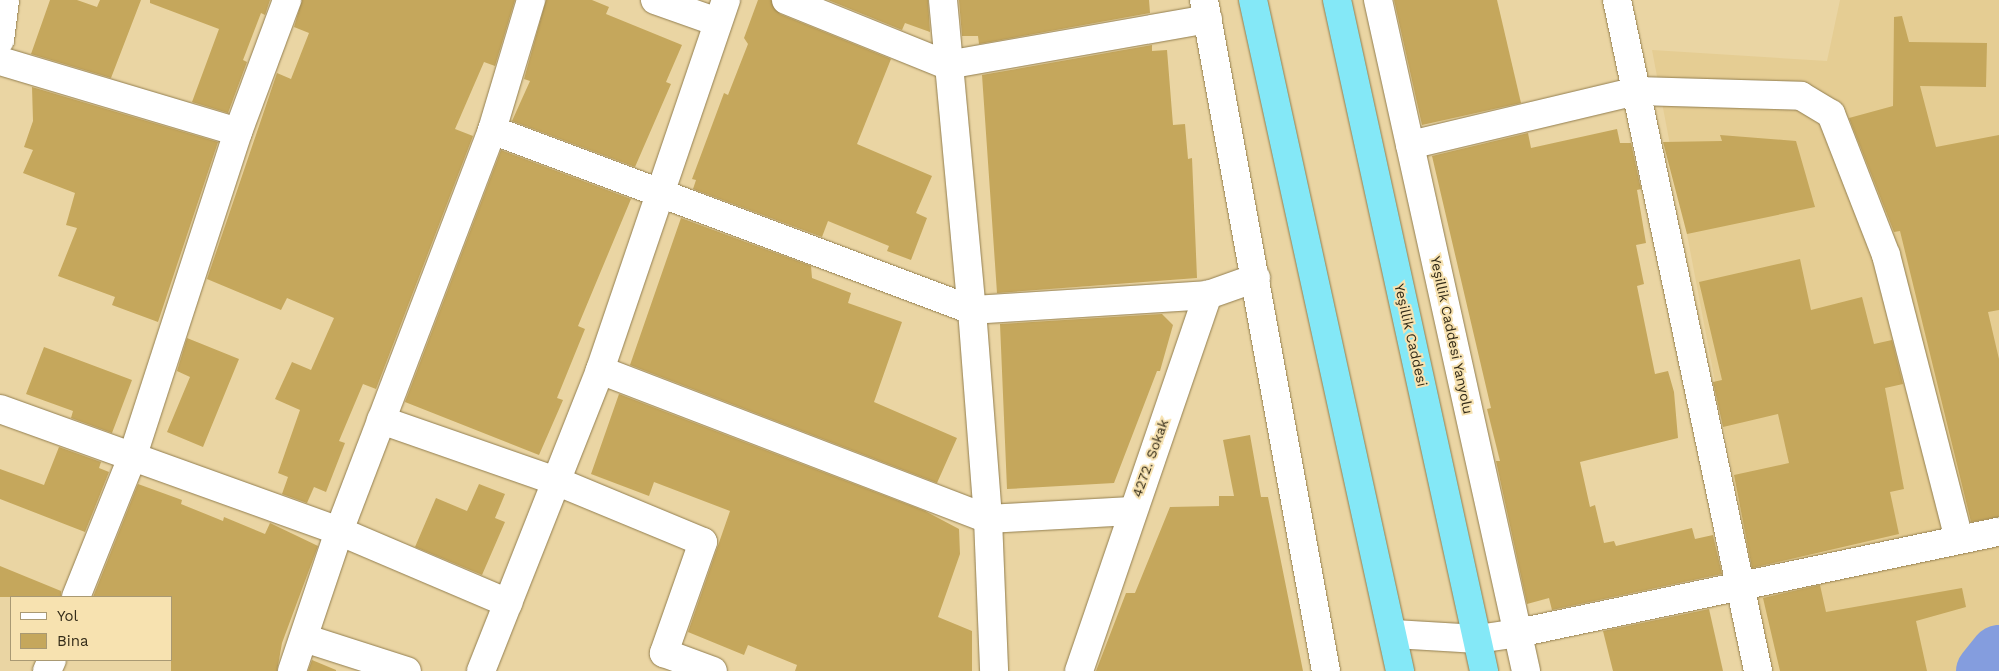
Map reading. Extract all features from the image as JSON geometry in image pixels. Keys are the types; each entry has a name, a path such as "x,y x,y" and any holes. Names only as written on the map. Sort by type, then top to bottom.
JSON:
{"highway":[{"path":"1253,0 1301,229 1394,634 1400,671"},
{"name":"Yeşillik Caddesi","path":"1336,0 1484,671"}],"street":[{"path":"0,40 5,0"},
{"path":"76,596 133,455 238,132 287,0"},
{"path":"292,671 338,531 492,130 531,0"},
{"path":"482,671 600,370 721,11 656,0"},
{"path":"786,0 947,65 1206,9 1326,671"},
{"path":"943,0 947,65 972,310 988,519 994,671"},
{"name":"Yeşillik Caddesi Yanyolu","path":"1378,0 1526,671"},
{"path":"1617,0 1758,671"},
{"path":"0,61 238,132"},
{"path":"1410,145 1636,91 1801,96 1831,114 1886,255 1959,540"},
{"path":"492,130 972,310 1208,295 1256,278"},
{"name":"4272. Sokak","path":"1079,671 1131,511 1208,295"},
{"path":"600,370 988,519 1131,511"},
{"path":"0,409 133,455 338,531 508,603"},
{"path":"381,420 556,481 703,542 660,662 713,671"},
{"path":"1394,634 1478,639 1518,633 1739,584 1999,532"},
{"path":"304,638 407,671"}],"shaded area":[{"path":"1840,0 1999,0 1999,671 1770,671 1652,50 1827,61"}],"building":[{"path":"50,0 77,0 97,7 100,0 141,0 111,78 31,54"},
{"path":"150,0 270,0 265,15 261,13 243,60 247,62 228,113 192,102 219,29 150,3"},
{"path":"302,0 515,0 495,66 484,62 455,129 473,136 376,389 363,384 339,441 345,443 326,492 314,487 307,503 282,494 288,477 278,473 300,410 275,399 292,362 311,370 334,318 287,298 281,310 207,279 277,73 291,79 309,33 294,27"},
{"path":"546,0 592,0 609,7 606,14 682,45 666,82 671,84 635,167 512,121 530,81 524,79"},
{"path":"758,0 771,0 780,14 891,59 857,144 932,176 916,213 927,218 911,260 887,251 889,246 828,221 822,237 693,189 696,180 692,179 724,93 728,95 748,44 744,38"},
{"path":"828,0 928,0 930,32 905,23 902,30"},
{"path":"959,0 1149,0 1150,13 979,44 978,36 962,36"},
{"path":"1394,0 1497,0 1521,103 1422,125"},
{"path":"1902,16 1909,42 1987,43 1986,87 1920,86 1936,147 1999,135 1999,310 1988,312 1999,359 1999,517 1971,522 1900,231 1894,232 1849,118 1893,106 1894,17"},
{"path":"1152,45 1152,51 1167,50 1173,125 1185,124 1188,159 1192,158 1197,278 997,293 982,75"},
{"path":"32,87 218,142 158,322 112,305 115,297 58,276 77,228 66,225 75,193 23,173 33,150 24,147 33,121"},
{"path":"1617,129 1620,143 1631,143 1641,189 1637,190 1646,243 1636,245 1644,284 1637,286 1655,374 1668,371 1674,392 1678,438 1580,462 1590,507 1595,505 1604,543 1614,541 1616,546 1692,528 1695,539 1713,535 1722,574 1552,610 1549,598 1527,604 1496,461 1500,461 1487,409 1491,408 1432,156 1528,133 1531,148"},
{"path":"1720,135 1796,141 1815,207 1687,234 1663,142 1722,141"},
{"path":"501,150 631,199 578,326 585,329 557,398 563,400 539,455 405,402"},
{"path":"681,218 811,266 812,278 851,293 848,303 902,322 874,402 957,438 937,483 630,365"},
{"path":"1800,259 1811,310 1862,297 1874,344 1892,340 1903,384 1885,388 1904,489 1890,492 1899,534 1752,568 1734,475 1789,463 1778,414 1723,427 1713,382 1722,380 1699,282"},
{"path":"1162,314 1173,325 1160,371 1157,371 1114,483 1007,489 1000,324"},
{"path":"187,338 239,359 203,447 167,432 190,377 177,371"},
{"path":"44,347 132,380 112,433 71,418 73,411 26,394"},
{"path":"619,394 925,511 959,529 960,554 938,617 972,631 972,671 795,671 797,665 748,645 744,655 688,632 730,511 654,482 649,496 591,474"},
{"path":"1250,435 1261,497 1268,497 1303,671 1096,671 1126,593 1135,593 1170,507 1219,506 1219,496 1234,496 1223,440"},
{"path":"59,447 101,462 99,468 109,472 85,532 0,499 0,469 44,485"},
{"path":"138,484 182,500 181,504 223,521 224,517 265,534 270,523 318,546 282,643 277,671 171,671 172,596 93,596"},
{"path":"479,484 505,494 495,518 505,522 482,575 415,547 436,498 467,511"},
{"path":"0,566 61,591 61,596 0,597"},
{"path":"1820,585 1826,612 1962,588 1966,607 1916,621 1927,671 1780,671 1763,598"},
{"path":"1709,609 1723,671 1613,671 1603,631"},
{"path":"312,660 336,670 336,671 308,671"}],"waterway":[{"path":"1985,671 1999,654"}]}
